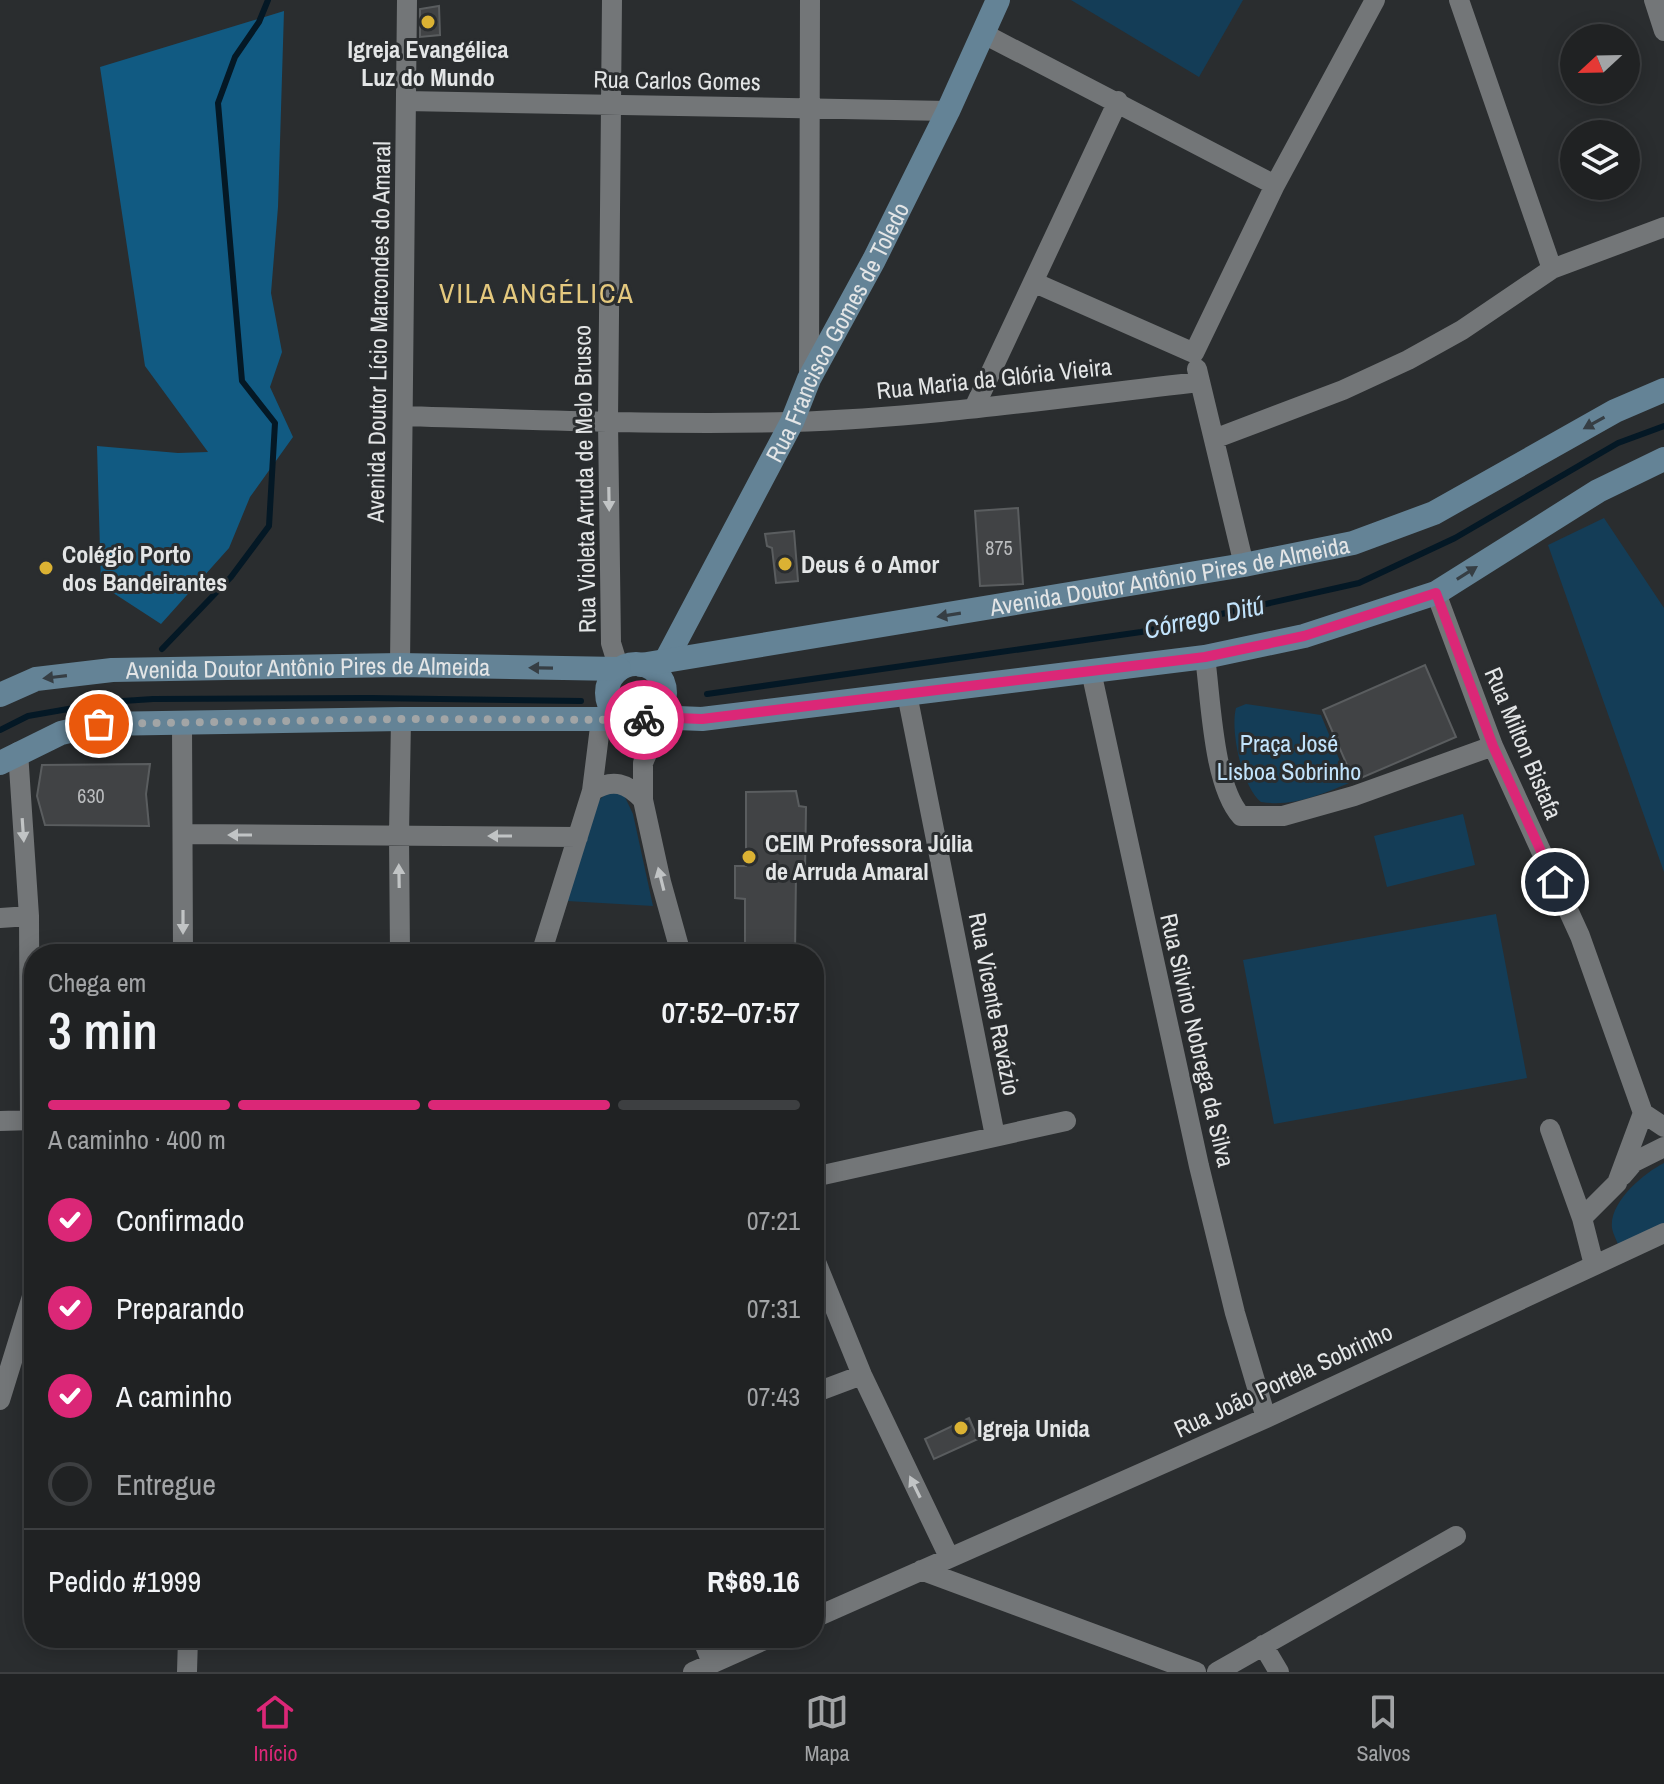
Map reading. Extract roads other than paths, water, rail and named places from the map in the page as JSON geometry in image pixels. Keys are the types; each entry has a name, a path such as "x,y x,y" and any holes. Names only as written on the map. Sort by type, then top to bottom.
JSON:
{"main road":[{"name":"Rua Francisco Gomes de Toledo","path":"666,660 792,422 809,379 874,260 948,111 998,0"},
{"name":"Avenida Doutor Antônio Pires de Almeida","path":"0,695 36,679 112,670 400,665 630,667 1244,565 1353,543 1434,513 1615,411 1664,390"},
{"path":"652,717 662,706 664,688 655,671 630,667 608,685 607,695 615,712 613,719 640,722 652,717 702,719 1205,657 1304,636 1436,593 1598,491 1664,459"},
{"name":"Avenida Doutor Antônio Pires de Almeida","path":"9,758 61,733 99,724 613,719"}],"street":[{"name":"Avenida Doutor Lício Marcondes do Amaral","path":"400,665 407,0"},
{"name":"Rua Violeta Arruda de Melo Brusco","path":"612,0 608,421 611,643 630,667"},
{"path":"809,379 810,0"},
{"path":"1244,565 1194,353 1275,185 1375,0"},
{"path":"1459,0 1552,269"},
{"path":"1654,0 1664,31"},
{"path":"984,34 1275,185"},
{"name":"Rua Carlos Gomes","path":"406,101 948,111"},
{"path":"974,408 1118,101"},
{"path":"1214,439 1343,390 1408,360 1462,330 1552,269 1664,227"},
{"path":"1033,282 1194,353"},
{"name":"Rua Maria da Glória Vieira","path":"404,416 792,422 974,408 1200,382"},
{"name":"Rua Milton Bistafa","path":"1436,593 1493,746 1580,936 1643,1113"},
{"path":"1205,657 1220,778 1230,804 1241,816 1283,816 1340,800 1493,746"},
{"name":"Rua Silvino Nobrega da Silva","path":"1091,671 1199,1166 1235,1313 1266,1418"},
{"name":"Rua Vicente Ravázio","path":"907,694 995,1136"},
{"path":"652,717 649,749 643,763 643,800 678,944"},
{"path":"400,944 401,719"},
{"path":"544,944 613,719"},
{"path":"182,722 183,944"},
{"path":"9,758 29,916 29,944"},
{"path":"592,791 602,784 614,782 625,785 643,800"},
{"path":"183,834 578,837"},
{"path":"0,918 29,916"},
{"path":"1617,1183 1643,1113 1664,1127"},
{"path":"0,1121 24,1120"},
{"path":"824,1175 1066,1121"},
{"path":"1550,1129 1582,1218 1594,1265"},
{"path":"1582,1218 1634,1162 1664,1147"},
{"name":"Rua João Portela Sobrinho","path":"824,1614 1266,1418 1664,1233"},
{"path":"824,1282 862,1375 949,1557"},
{"path":"0,1400 24,1322"},
{"path":"824,1389 862,1375"},
{"path":"1217,1672 1456,1536"},
{"path":"921,1570 1196,1672"},
{"path":"1263,1645 1279,1672"},
{"path":"187,1672 188,1648"},
{"path":"706,1648 712,1663"},
{"path":"693,1672 746,1648"}],"waterway":[{"path":"162,649 231,577 269,526 275,423 242,381 218,103 235,57 259,22 268,0"},
{"name":"Córrego Ditú","path":"707,694 1141,632 1359,583 1455,538 1618,443 1664,426"},
{"name":"Córrego Ditú","path":"0,730 28,716 108,702 153,699 581,701"}],"place":[{"name":"Igreja Evangélica Luz do Mundo","path":"428,22"},
{"name":"Deus é o Amor","path":"785,564"},
{"name":"Colégio Porto dos Bandeirantes","path":"46,568"},
{"name":"CEIM Professora Júlia de Arruda Amaral","path":"749,857"},
{"name":"Igreja Unida","path":"961,1428"}],"district":[{"name":"VILA ANGÉLICA","path":"537,293"}],"park label":[{"name":"Praça José Lisboa Sobrinho","path":"1289,757"}]}
